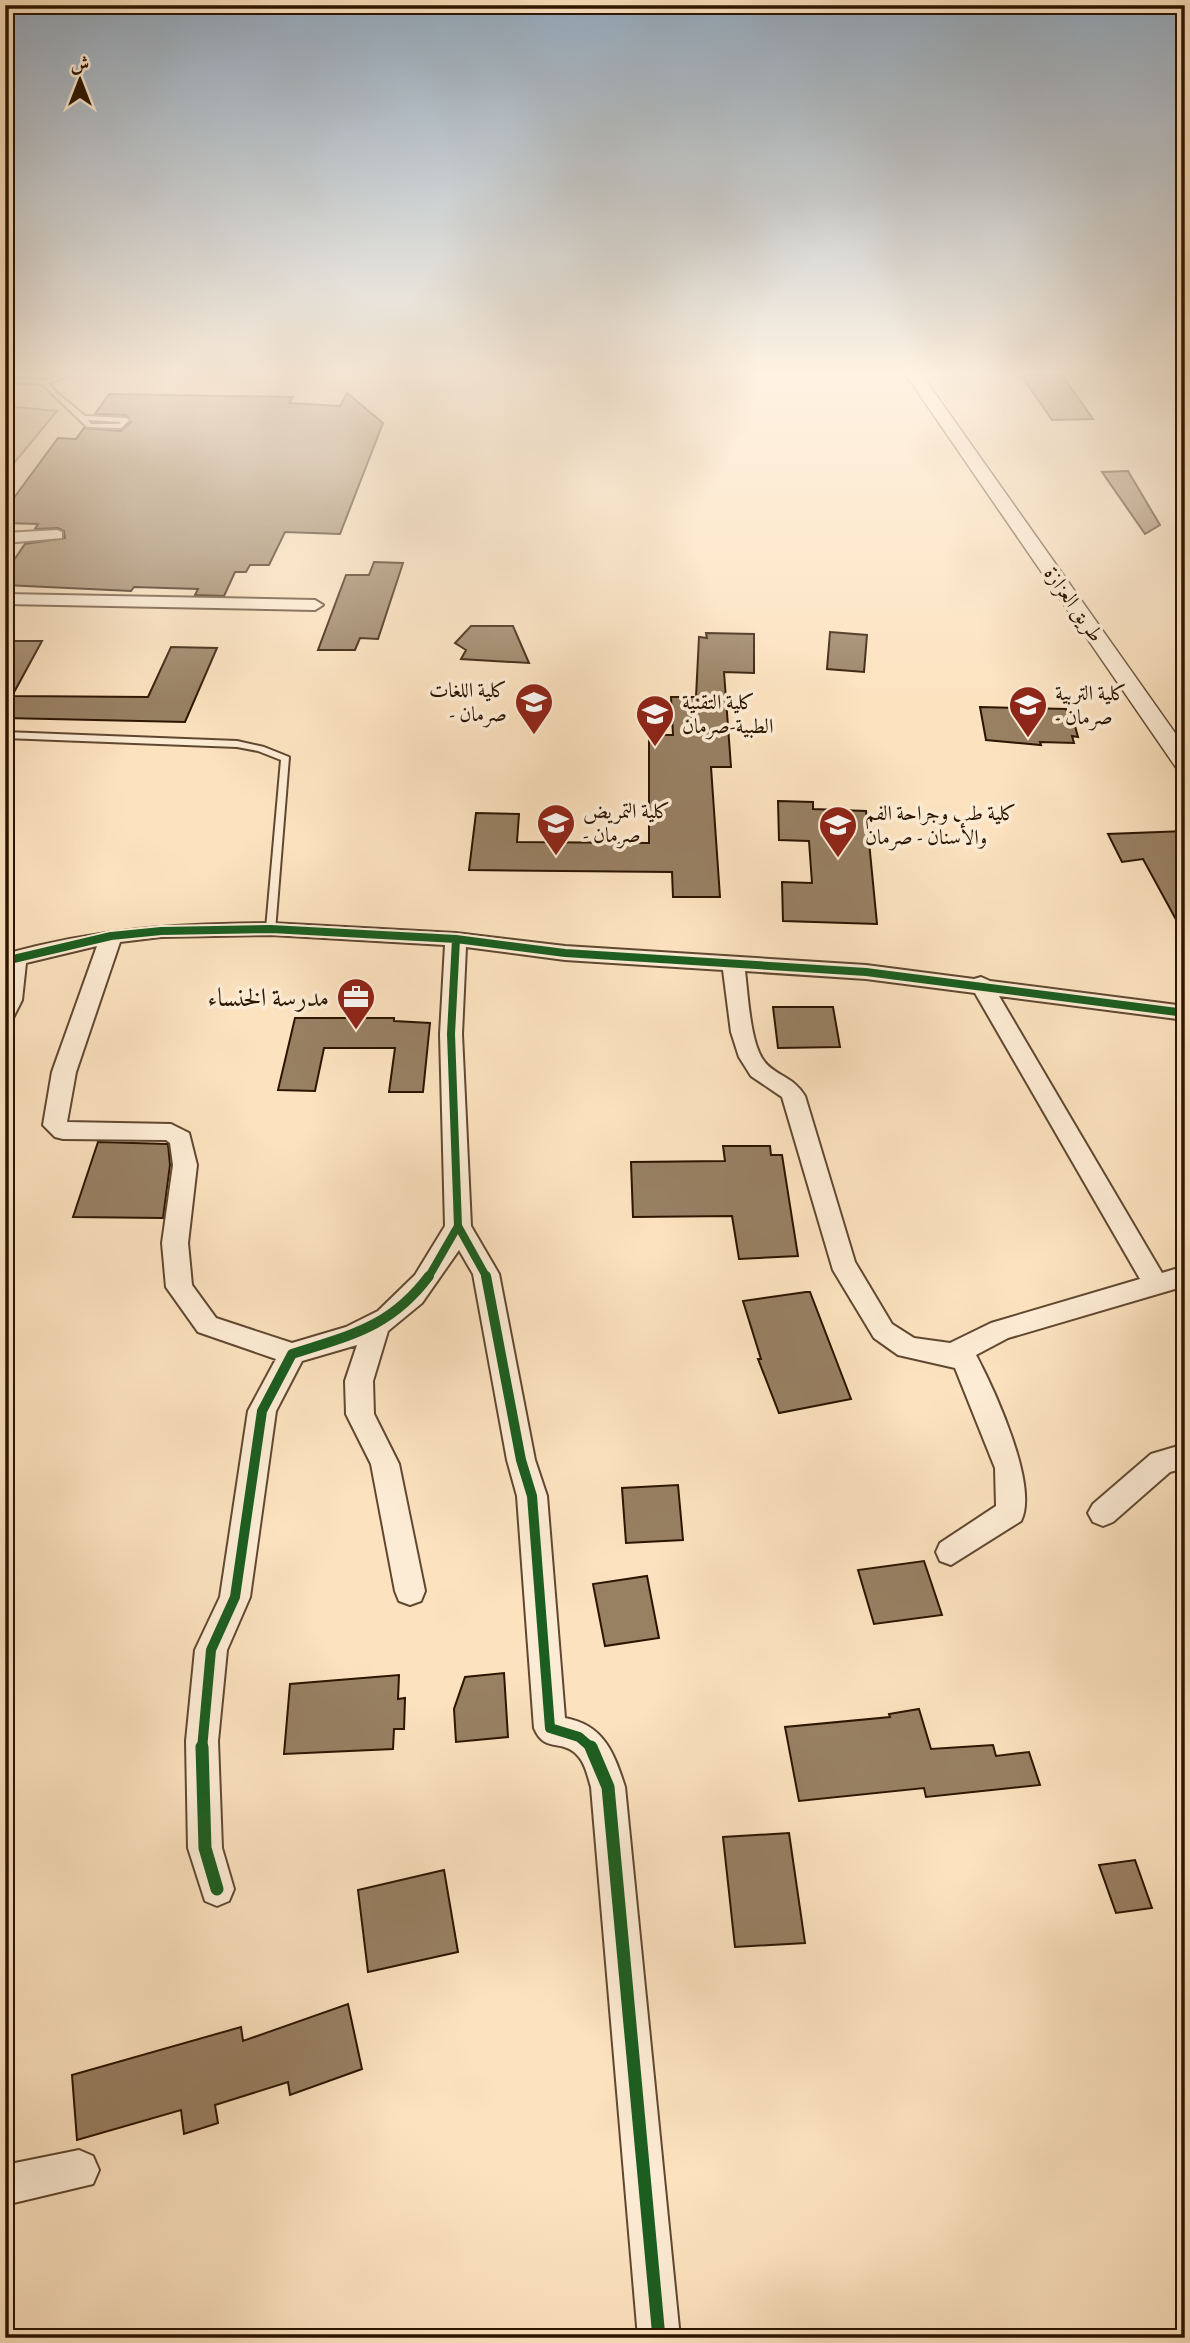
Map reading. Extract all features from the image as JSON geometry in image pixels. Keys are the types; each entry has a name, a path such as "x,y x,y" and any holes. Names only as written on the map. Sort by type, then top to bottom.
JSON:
{"street":[{"name":"طريق العزازة","path":"990,484 1185,764"},
{"path":"5,538 57,535"},
{"path":"5,598 315,606"},
{"path":"5,1013 11,1000 11,960 111,936 161,931 271,929 456,939 565,953 866,972 981,984 1185,1013"},
{"path":"111,936 64,1072 55,1125 64,1131 171,1132 181,1139 185,1165 175,1243 179,1287 207,1325 292,1354 376,1326 417,1291 449,1250 458,1226 451,1034 456,939"},
{"path":"733,963 740,1019 754,1064 766,1075 779,1079 793,1096 842,1263 883,1332 908,1348 953,1354 966,1361 1009,1468 1011,1512 951,1552"},
{"path":"981,984 1156,1284"},
{"path":"458,1226 486,1274 521,1460 532,1496 550,1728 556,1732 574,1734 596,1750 608,1787 659,2338"},
{"path":"953,1354 1000,1330 1185,1276"},
{"path":"376,1326 359,1381 359,1413 385,1464 410,1591"},
{"path":"217,1889 205,1848 202,1741 211,1650 235,1597 262,1411 292,1354"},
{"path":"1103,1513 1161,1462 1185,1456"},
{"path":"5,2185 79,2170"}],"lane":[{"path":"5,734 237,744 261,749 286,759 271,929"}],"building":[{"path":"24,484 359,484 340,534 285,532 269,565 250,565 246,572 235,572 224,596 195,595 198,589 134,587 131,591 5,585 5,573 25,544 65,538 64,531 58,528 35,529 38,524 5,523 5,510"},
{"path":"1111,484 1136,484 1160,525 1145,534"},
{"path":"374,562 403,563 378,639 360,638 355,650 318,650 346,575 369,575"},
{"path":"471,626 513,626 529,663 461,659 466,650 455,643"},
{"path":"830,632 867,635 864,672 827,669"},
{"path":"706,633 754,634 754,673 724,672 731,767 711,767 720,897 673,897 672,872 469,870 476,813 519,814 517,842 649,843 649,735 673,735 671,697 696,697 699,637 707,638"},
{"path":"5,641 42,641 12,696 148,697 171,647 217,648 185,722 5,718"},
{"path":"980,707 1066,709 1068,715 1072,715 1078,737 1072,736 1074,743 1040,742 1041,745 986,740"},
{"path":"778,801 813,802 813,809 866,811 877,924 783,921 782,882 812,883 809,841 779,840"},
{"path":"1185,831 1185,936 1143,859 1122,862 1108,834"},
{"path":"773,1007 833,1007 840,1047 778,1048"},
{"path":"295,1018 394,1018 394,1021 430,1023 423,1092 389,1092 395,1048 324,1048 315,1091 278,1090"},
{"path":"98,1142 168,1144 170,1165 163,1218 73,1217"},
{"path":"723,1146 770,1146 771,1155 782,1155 798,1256 739,1259 732,1216 633,1217 631,1162 725,1161"},
{"path":"810,1292 851,1399 779,1413 758,1359 761,1359 743,1301"},
{"path":"678,1485 683,1540 626,1543 622,1488"},
{"path":"924,1561 942,1615 874,1624 858,1570"},
{"path":"647,1576 659,1638 605,1646 593,1584"},
{"path":"504,1673 508,1737 456,1742 454,1709 465,1677"},
{"path":"399,1675 398,1699 405,1698 404,1729 394,1729 393,1749 284,1754 290,1684"},
{"path":"919,1709 931,1749 993,1745 996,1756 1029,1752 1040,1785 926,1797 924,1788 799,1801 785,1727 890,1717 889,1714"},
{"path":"789,1833 805,1943 735,1947 723,1837"},
{"path":"1135,1860 1152,1908 1116,1913 1099,1865"},
{"path":"444,1870 458,1952 368,1972 358,1890"},
{"path":"348,2004 362,2069 290,2095 288,2082 215,2105 218,2123 184,2134 181,2110 77,2140 72,2075 241,2027 243,2041"}],"cycle path":[{"path":"5,961 111,936 161,931 271,929 456,939 565,953 866,972 1185,1013"},
{"path":"217,1889 205,1848 202,1741 211,1650 235,1597 262,1411 292,1354 355,1335 388,1318 413,1296 435,1268 458,1226 451,1034 456,939"},
{"path":"458,1226 486,1274 521,1460 532,1496 550,1728 579,1737 592,1748 608,1787 659,2338"}],"place":[{"name":"كلية اللغات - صرمان","path":"534,736"},
{"name":"كلية التربية - صرمان","path":"1028,739"},
{"name":"كلية التقنية الطبية-صرمان","path":"655,748"},
{"name":"كلية التمريض - صرمان","path":"556,857"},
{"name":"كلية طب وجراحة الفم والأسنان - صرمان","path":"838,859"},
{"name":"مدرسة الخنساء","path":"356,1031"}]}
